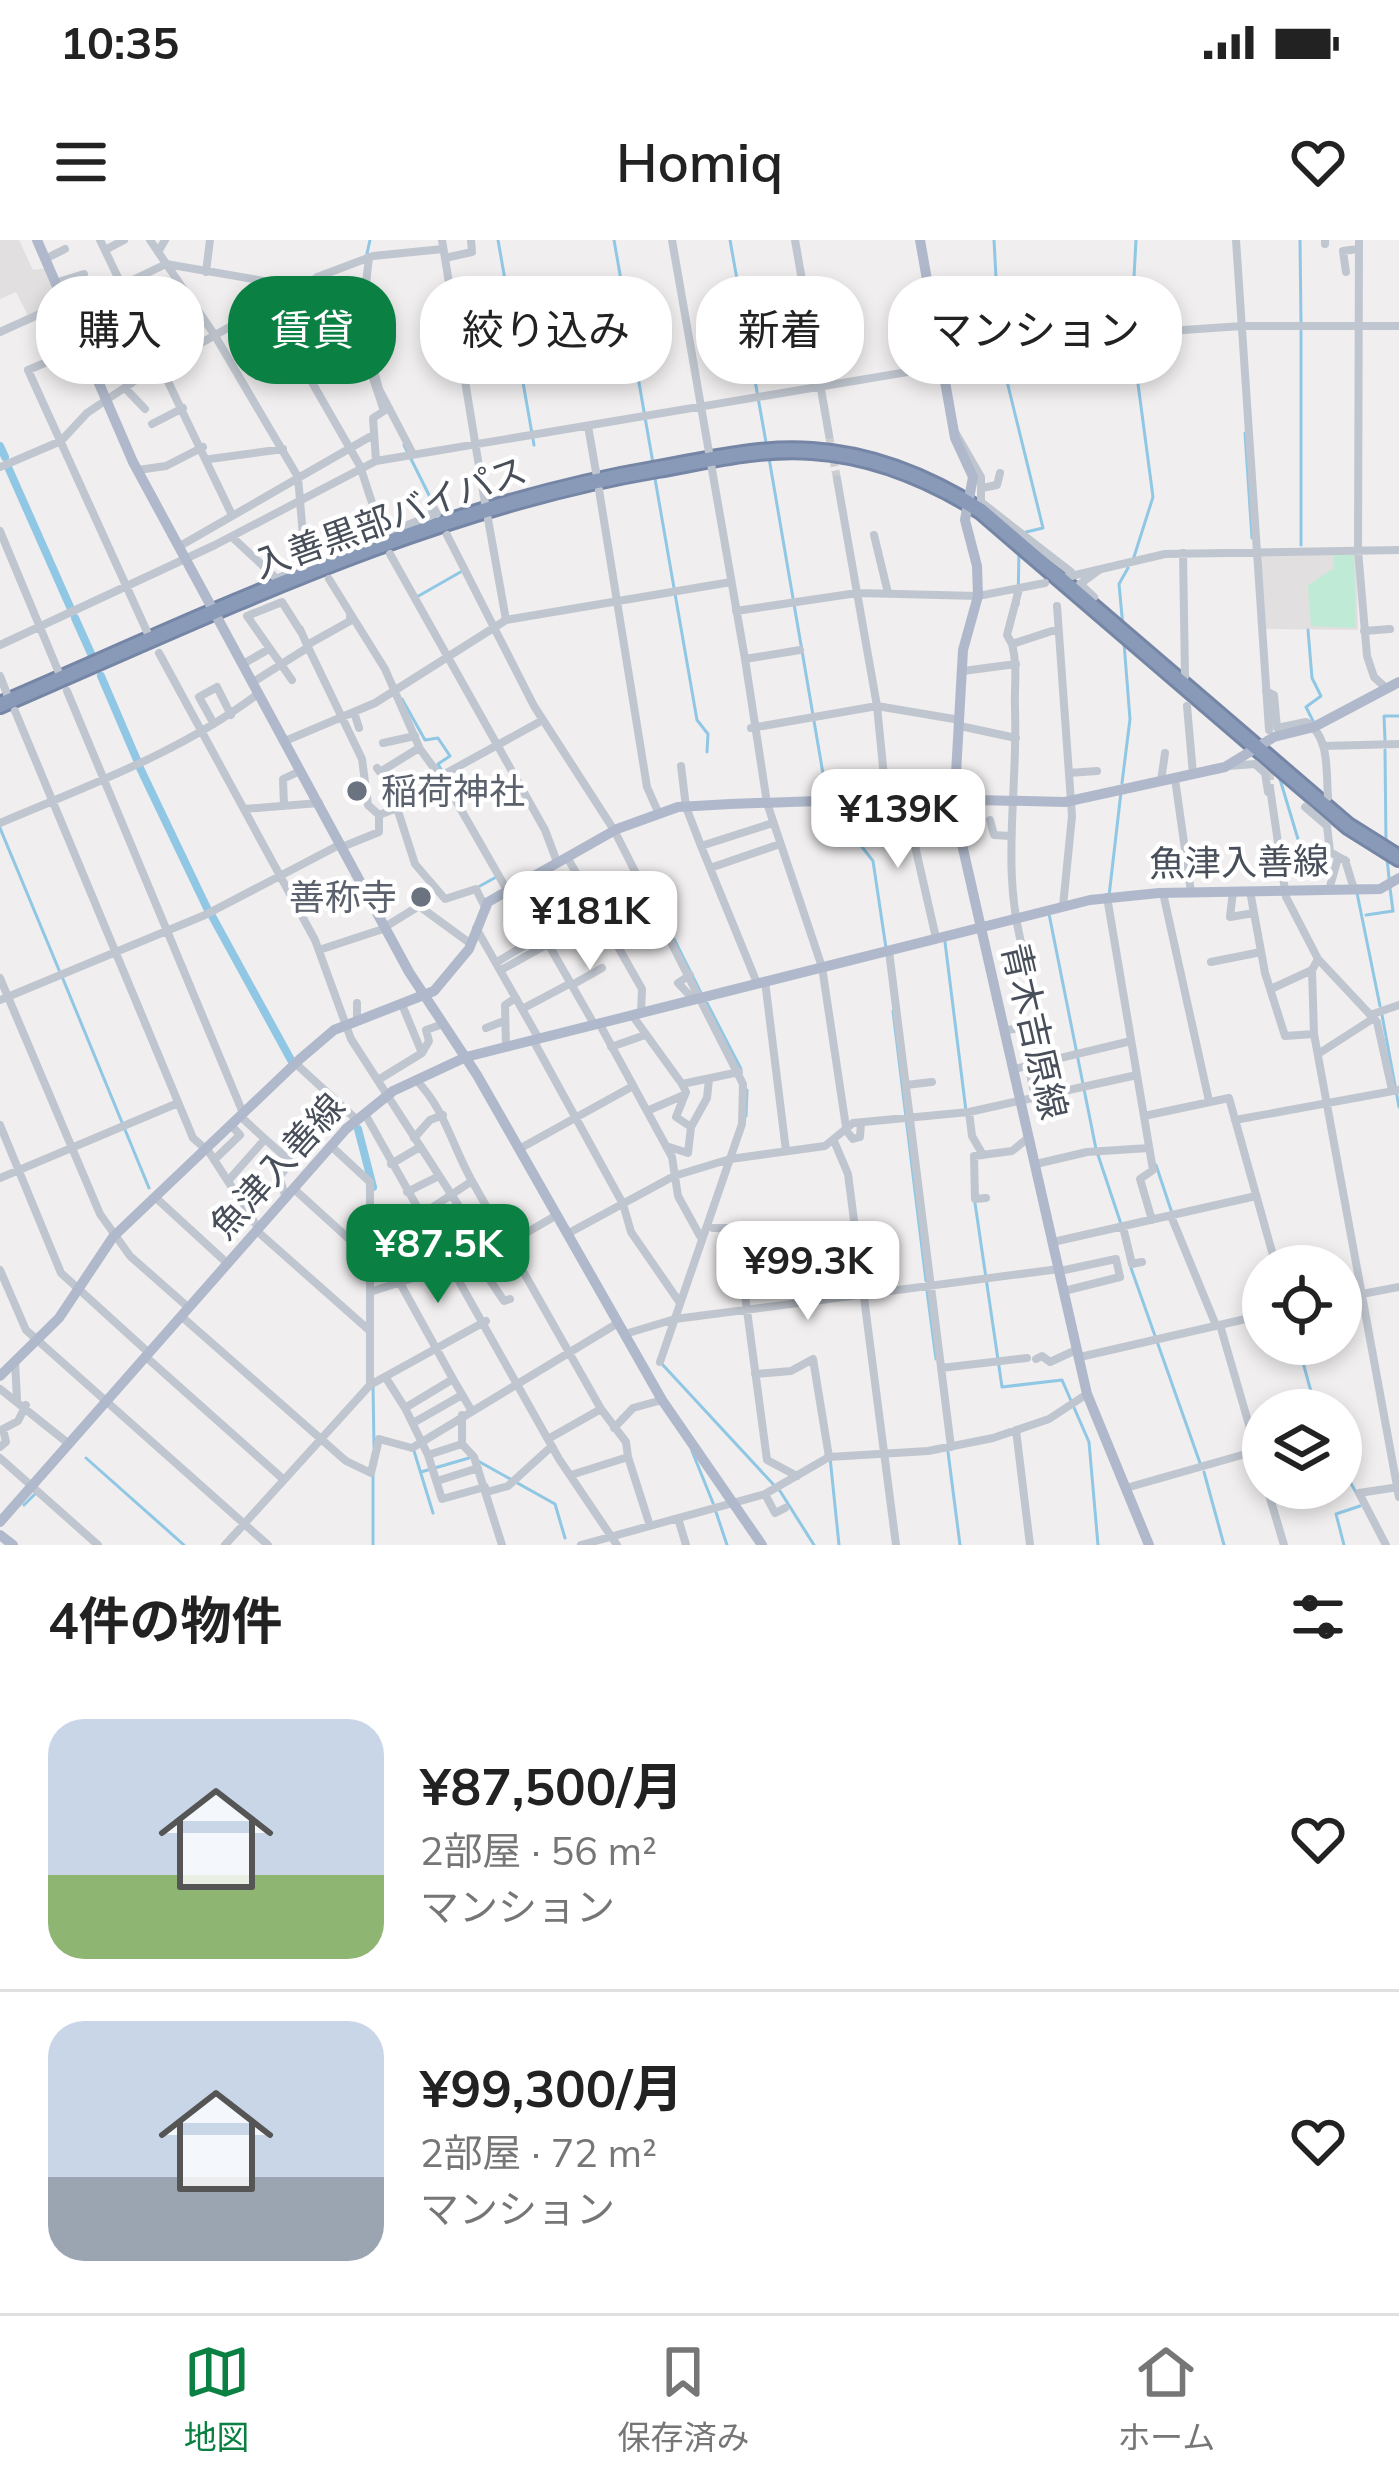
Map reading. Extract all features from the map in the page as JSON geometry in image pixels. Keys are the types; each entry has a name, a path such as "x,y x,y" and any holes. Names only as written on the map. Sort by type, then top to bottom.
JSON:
{"highway":[{"name":"入善黒部バイパス","path":"7,703 465,514 561,486 712,459 792,450 834,453 900,469 969,504 1348,826 1399,857"}],"main road":[{"path":"37,240 52,276"},
{"name":"青木吉原線","path":"920,240 927,276"},
{"path":"99,384 138,470 424,998 466,1057 662,1400 762,1545"},
{"name":"青木吉原線","path":"947,384 955,432 973,477 965,520 977,566 978,596 963,671 953,800 1087,1394 1149,1545"},
{"path":"0,1376 78,1290 113,1237 210,1155 238,1118 296,1063 351,1024 424,998 471,944 484,907 614,830 686,807 847,800 915,809 931,800 1071,800 1228,766 1274,737 1314,727 1399,682"},
{"name":"魚津入善線","path":"0,1522 360,1116 416,1078 466,1057 1063,906 1163,893 1380,889 1399,878"},
{"path":"0,1535 13,1545"}],"street":[{"path":"100,240 118,276"},
{"path":"105,250 124,240"},
{"path":"150,240 214,334 298,478 303,536 313,564 277,579 257,562"},
{"path":"158,252 165,240"},
{"path":"206,272 210,240"},
{"path":"321,276 369,257 443,249 472,252 471,240"},
{"path":"672,240 745,659 751,728 767,803 822,967 896,1545"},
{"path":"795,240 801,276"},
{"path":"1236,240 1269,730"},
{"path":"1346,272 1343,251 1358,244 1358,550 1371,672 1386,688"},
{"path":"45,259 65,249"},
{"path":"443,249 485,503"},
{"path":"367,276 369,257"},
{"path":"141,276 166,264 231,276"},
{"path":"78,276 84,274"},
{"path":"0,332 36,318"},
{"path":"204,340 228,326"},
{"path":"1182,330 1399,326"},
{"path":"36,367 28,370 123,588 149,635"},
{"path":"0,467 61,441 87,413 131,384"},
{"path":"171,384 210,459 233,536 274,581"},
{"path":"312,384 360,466 384,538"},
{"path":"376,384 384,411 373,418 376,461"},
{"path":"378,384 413,454"},
{"path":"183,552 233,536 360,466 413,454 820,384 829,435"},
{"path":"125,388 145,409"},
{"path":"152,424 183,408"},
{"path":"587,425 596,472"},
{"path":"955,432 976,464 981,502 1068,573 1183,553 1257,548 1399,550"},
{"path":"0,645 123,588 229,518 373,435"},
{"path":"138,470 166,466 203,447"},
{"path":"210,459 283,449"},
{"path":"982,488 997,485 1000,473"},
{"path":"837,479 877,706 887,807"},
{"path":"599,490 647,787 659,814"},
{"path":"375,514 387,532 433,515 430,501 436,514"},
{"path":"303,536 326,560 380,535 375,514"},
{"path":"488,519 506,620"},
{"path":"0,531 59,673"},
{"path":"447,535 543,720 614,830 739,1072 745,1109 660,1362"},
{"path":"874,535 888,593"},
{"path":"303,536 320,565"},
{"path":"1183,553 1185,676"},
{"path":"391,554 562,860 642,989 637,1014 645,1035 684,1089"},
{"path":"1067,577 1100,568"},
{"path":"1094,596 1080,584 1100,568"},
{"path":"329,579 408,716 419,748 442,776 611,1047 666,1146 678,1196 700,1236"},
{"path":"285,741 354,712 506,620 730,582"},
{"path":"736,611 857,593 978,596 1045,583"},
{"path":"1019,589 1007,635 1016,664 1010,836 1012,919 1026,961"},
{"path":"4,998 167,931 341,845 380,832 379,815 366,800 362,759 285,601"},
{"path":"292,680 247,616 282,602 301,632"},
{"path":"1057,606 1071,800 1063,906"},
{"path":"0,823 104,780 231,715 281,666 350,621 351,615"},
{"path":"1364,632 1390,628"},
{"path":"1012,644 1058,629"},
{"path":"243,664 268,649"},
{"path":"745,659 800,650"},
{"path":"159,653 319,950 378,1080 451,1193 478,1258 504,1301 510,1299"},
{"path":"963,671 1016,664"},
{"path":"0,676 7,703 193,1138 210,1155 258,1230 370,1331"},
{"path":"214,724 199,697 217,687 231,715"},
{"path":"67,691 167,931 238,1118 291,1162 279,1177 290,1194 370,1258"},
{"path":"1266,691 1274,695 1277,728 1306,722 1314,727 1323,746 1328,797"},
{"path":"751,728 877,706 1016,738"},
{"path":"1187,706 1193,775"},
{"path":"354,712 358,728"},
{"path":"393,714 408,716"},
{"path":"379,815 543,720"},
{"path":"383,743 415,736"},
{"path":"1323,746 1399,744"},
{"path":"377,768 380,772 419,748"},
{"path":"1161,782 1165,753"},
{"path":"1228,766 1255,764 1265,773 1274,814"},
{"path":"681,766 686,807 761,982 787,1150"},
{"path":"284,806 283,779 301,771"},
{"path":"1069,773 1097,772"},
{"path":"1175,779 1191,892"},
{"path":"1235,1120 1396,1090 1384,1038 1372,1017 1318,958 1284,891 1270,788"},
{"path":"886,790 906,789"},
{"path":"244,809 319,803"},
{"path":"1305,807 1327,826 1328,847 1342,859"},
{"path":"397,808 415,864 445,899 476,889 484,907"},
{"path":"915,809 910,824 936,938"},
{"path":"990,820 994,835 1010,836"},
{"path":"701,846 773,823"},
{"path":"1330,830 1333,851 1342,859 1354,889"},
{"path":"710,868 780,844"},
{"path":"1329,890 1342,859"},
{"path":"1380,889 1399,889"},
{"path":"499,966 646,890"},
{"path":"1233,891 1230,917 1254,913"},
{"path":"1250,891 1261,952 1285,1036 1314,1034"},
{"path":"1163,893 1210,1101"},
{"path":"1108,898 1154,1170 1140,1179 1152,1220"},
{"path":"319,950 386,927 424,906 471,944"},
{"path":"476,928 623,1204 631,1232 680,1303"},
{"path":"889,950 951,1447"},
{"path":"1211,962 1261,952"},
{"path":"1318,958 1312,970 1314,1034 1353,1245"},
{"path":"522,1009 602,968"},
{"path":"1273,988 1312,970"},
{"path":"0,978 4,998 69,1148 113,1237 319,1438 371,1474 379,1439 412,1448 568,1350 621,1328 1116,1259 1120,1277 1064,1291"},
{"path":"506,1047 505,1005 516,998"},
{"path":"351,1024 357,1003"},
{"path":"1318,1054 1372,1017 1399,1005"},
{"path":"403,1006 422,1053"},
{"path":"486,1028 504,1021"},
{"path":"378,1080 422,1053 430,1041 426,1030 443,1024"},
{"path":"1006,1030 1037,1026"},
{"path":"611,1047 645,1035"},
{"path":"1014,1069 1131,1041"},
{"path":"296,1063 360,1116 486,1321 550,1443 615,1541"},
{"path":"1028,1065 1035,1096"},
{"path":"647,1111 684,1089 739,1072"},
{"path":"567,1234 674,1176 730,1159 787,1150 861,1123 969,1112 1137,1076"},
{"path":"416,1078 443,1115 450,1143 602,1409 626,1442 650,1526"},
{"path":"695,1170 688,1153 691,1127 707,1099 710,1079"},
{"path":"906,1085 932,1082"},
{"path":"519,1149 633,1087"},
{"path":"684,1089 676,1117 691,1127"},
{"path":"1144,1116 1229,1097 1270,1245"},
{"path":"0,1178 178,1103"},
{"path":"969,1112 972,1136 983,1155"},
{"path":"391,1164 417,1142 430,1120 443,1115"},
{"path":"841,1134 846,1145 862,1136 861,1123"},
{"path":"0,1125 61,1273 283,1479"},
{"path":"986,1198 976,1201 974,1156 1012,1151 1030,1137"},
{"path":"228,1181 266,1138"},
{"path":"332,1146 370,1182 370,1385"},
{"path":"666,1146 688,1153"},
{"path":"1036,1164 1087,1152 1150,1148"},
{"path":"407,1192 440,1176"},
{"path":"421,1215 472,1181"},
{"path":"1053,1242 1256,1196"},
{"path":"155,1197 228,1264"},
{"path":"466,1233 492,1215"},
{"path":"370,1292 478,1258 556,1215"},
{"path":"1171,1216 1218,1324 1242,1396"},
{"path":"1123,1227 1132,1264 1142,1262"},
{"path":"712,1228 736,1228 767,1460 797,1476"},
{"path":"0,1270 20,1317 36,1340 268,1545"},
{"path":"400,1283 462,1395 466,1411 462,1444 478,1468 502,1545"},
{"path":"1386,1545 1359,1493 1398,1490 1362,1293 1399,1287"},
{"path":"941,1368 1042,1355 1050,1362 1242,1319"},
{"path":"225,1545 370,1385 486,1321"},
{"path":"755,1375 791,1371 813,1359 829,1457"},
{"path":"0,1447 6,1442 3,1429 18,1421 21,1402 15,1361"},
{"path":"386,1378 423,1440 443,1500 508,1486 550,1443 602,1409"},
{"path":"405,1408 453,1379"},
{"path":"0,1389 69,1444"},
{"path":"581,1545 615,1541 650,1526 765,1494 829,1457 951,1447 1016,1430 1049,1418 1087,1394"},
{"path":"413,1423 462,1395"},
{"path":"614,1428 633,1408 662,1400"},
{"path":"1016,1430 1030,1545"},
{"path":"428,1455 462,1444"},
{"path":"1125,1488 1242,1455"},
{"path":"571,1475 628,1456"},
{"path":"0,1458 98,1545"},
{"path":"437,1481 478,1468"},
{"path":"765,1494 776,1513 785,1508"},
{"path":"1273,1509 1284,1545"},
{"path":"678,1518 686,1545"}],"shaded area":[{"path":"0,240 19,240 33,270 46,268 49,276 36,276 36,312 28,316 16,292 0,299"},
{"path":"1260,551 1356,553 1358,630 1266,629"}],"green space":[{"path":"1334,554 1354,555 1356,628 1311,626 1308,585 1333,569"}],"waterway":[{"path":"366,258 370,240"},
{"path":"498,240 534,445"},
{"path":"614,240 653,463"},
{"path":"730,240 767,448"},
{"path":"994,240 996,276"},
{"path":"1133,560 1153,497 1131,331 1136,240"},
{"path":"1300,240 1301,322"},
{"path":"1301,331 1301,545"},
{"path":"1008,384 1043,528 1026,532"},
{"path":"1245,433 1252,538"},
{"path":"404,445 432,501"},
{"path":"0,446 5,457"},
{"path":"769,458 827,797"},
{"path":"8,467 71,609"},
{"path":"654,473 697,720 708,734 707,752"},
{"path":"1018,605 1019,550"},
{"path":"1123,627 1119,584 1128,568"},
{"path":"415,598 464,570"},
{"path":"75,618 93,658"},
{"path":"1308,630 1312,678 1321,696 1306,707 1313,721"},
{"path":"1122,783 1130,719 1124,643"},
{"path":"101,676 137,760"},
{"path":"402,699 425,740 438,738 450,756 438,764 450,785"},
{"path":"1385,740 1384,716 1399,716"},
{"path":"1385,750 1386,842"},
{"path":"140,768 207,908"},
{"path":"1279,776 1304,859 1328,876"},
{"path":"1109,896 1121,792"},
{"path":"830,806 873,861 886,948"},
{"path":"0,828 59,970"},
{"path":"1387,858 1389,878"},
{"path":"480,886 498,876"},
{"path":"1366,915 1393,911 1390,888"},
{"path":"1357,893 1380,1006"},
{"path":"1049,914 1096,1149 1121,1224"},
{"path":"212,916 291,1060"},
{"path":"674,939 702,995"},
{"path":"945,942 966,1111"},
{"path":"63,979 149,1188"},
{"path":"707,1003 741,1069"},
{"path":"893,1011 926,1281"},
{"path":"1382,1015 1399,1107"},
{"path":"746,1116 747,1090"},
{"path":"358,1129 373,1187"},
{"path":"1156,1165 1172,1213"},
{"path":"975,1203 1002,1387 1062,1380 1089,1442 1098,1545"},
{"path":"1131,1268 1200,1463"},
{"path":"927,1291 936,1359"},
{"path":"662,1364 773,1484"},
{"path":"1304,1365 1310,1389"},
{"path":"373,1385 374,1447"},
{"path":"414,1451 433,1513"},
{"path":"692,1451 713,1503"},
{"path":"948,1452 960,1545"},
{"path":"830,1457 839,1545"},
{"path":"86,1458 184,1545"},
{"path":"421,1472 469,1458"},
{"path":"478,1461 555,1504 565,1538"},
{"path":"1204,1472 1224,1545"},
{"path":"373,1475 373,1545"},
{"path":"780,1491 814,1545"},
{"path":"24,1505 36,1493"},
{"path":"1344,1545 1336,1514 1351,1509"},
{"path":"716,1512 727,1545"}],"tunnel":[{"path":"829,435 837,479"},
{"path":"1269,736 1270,787"}],"place":[{"name":"稲荷神社","path":"357,791"},
{"name":"善称寺","path":"421,897"}]}
